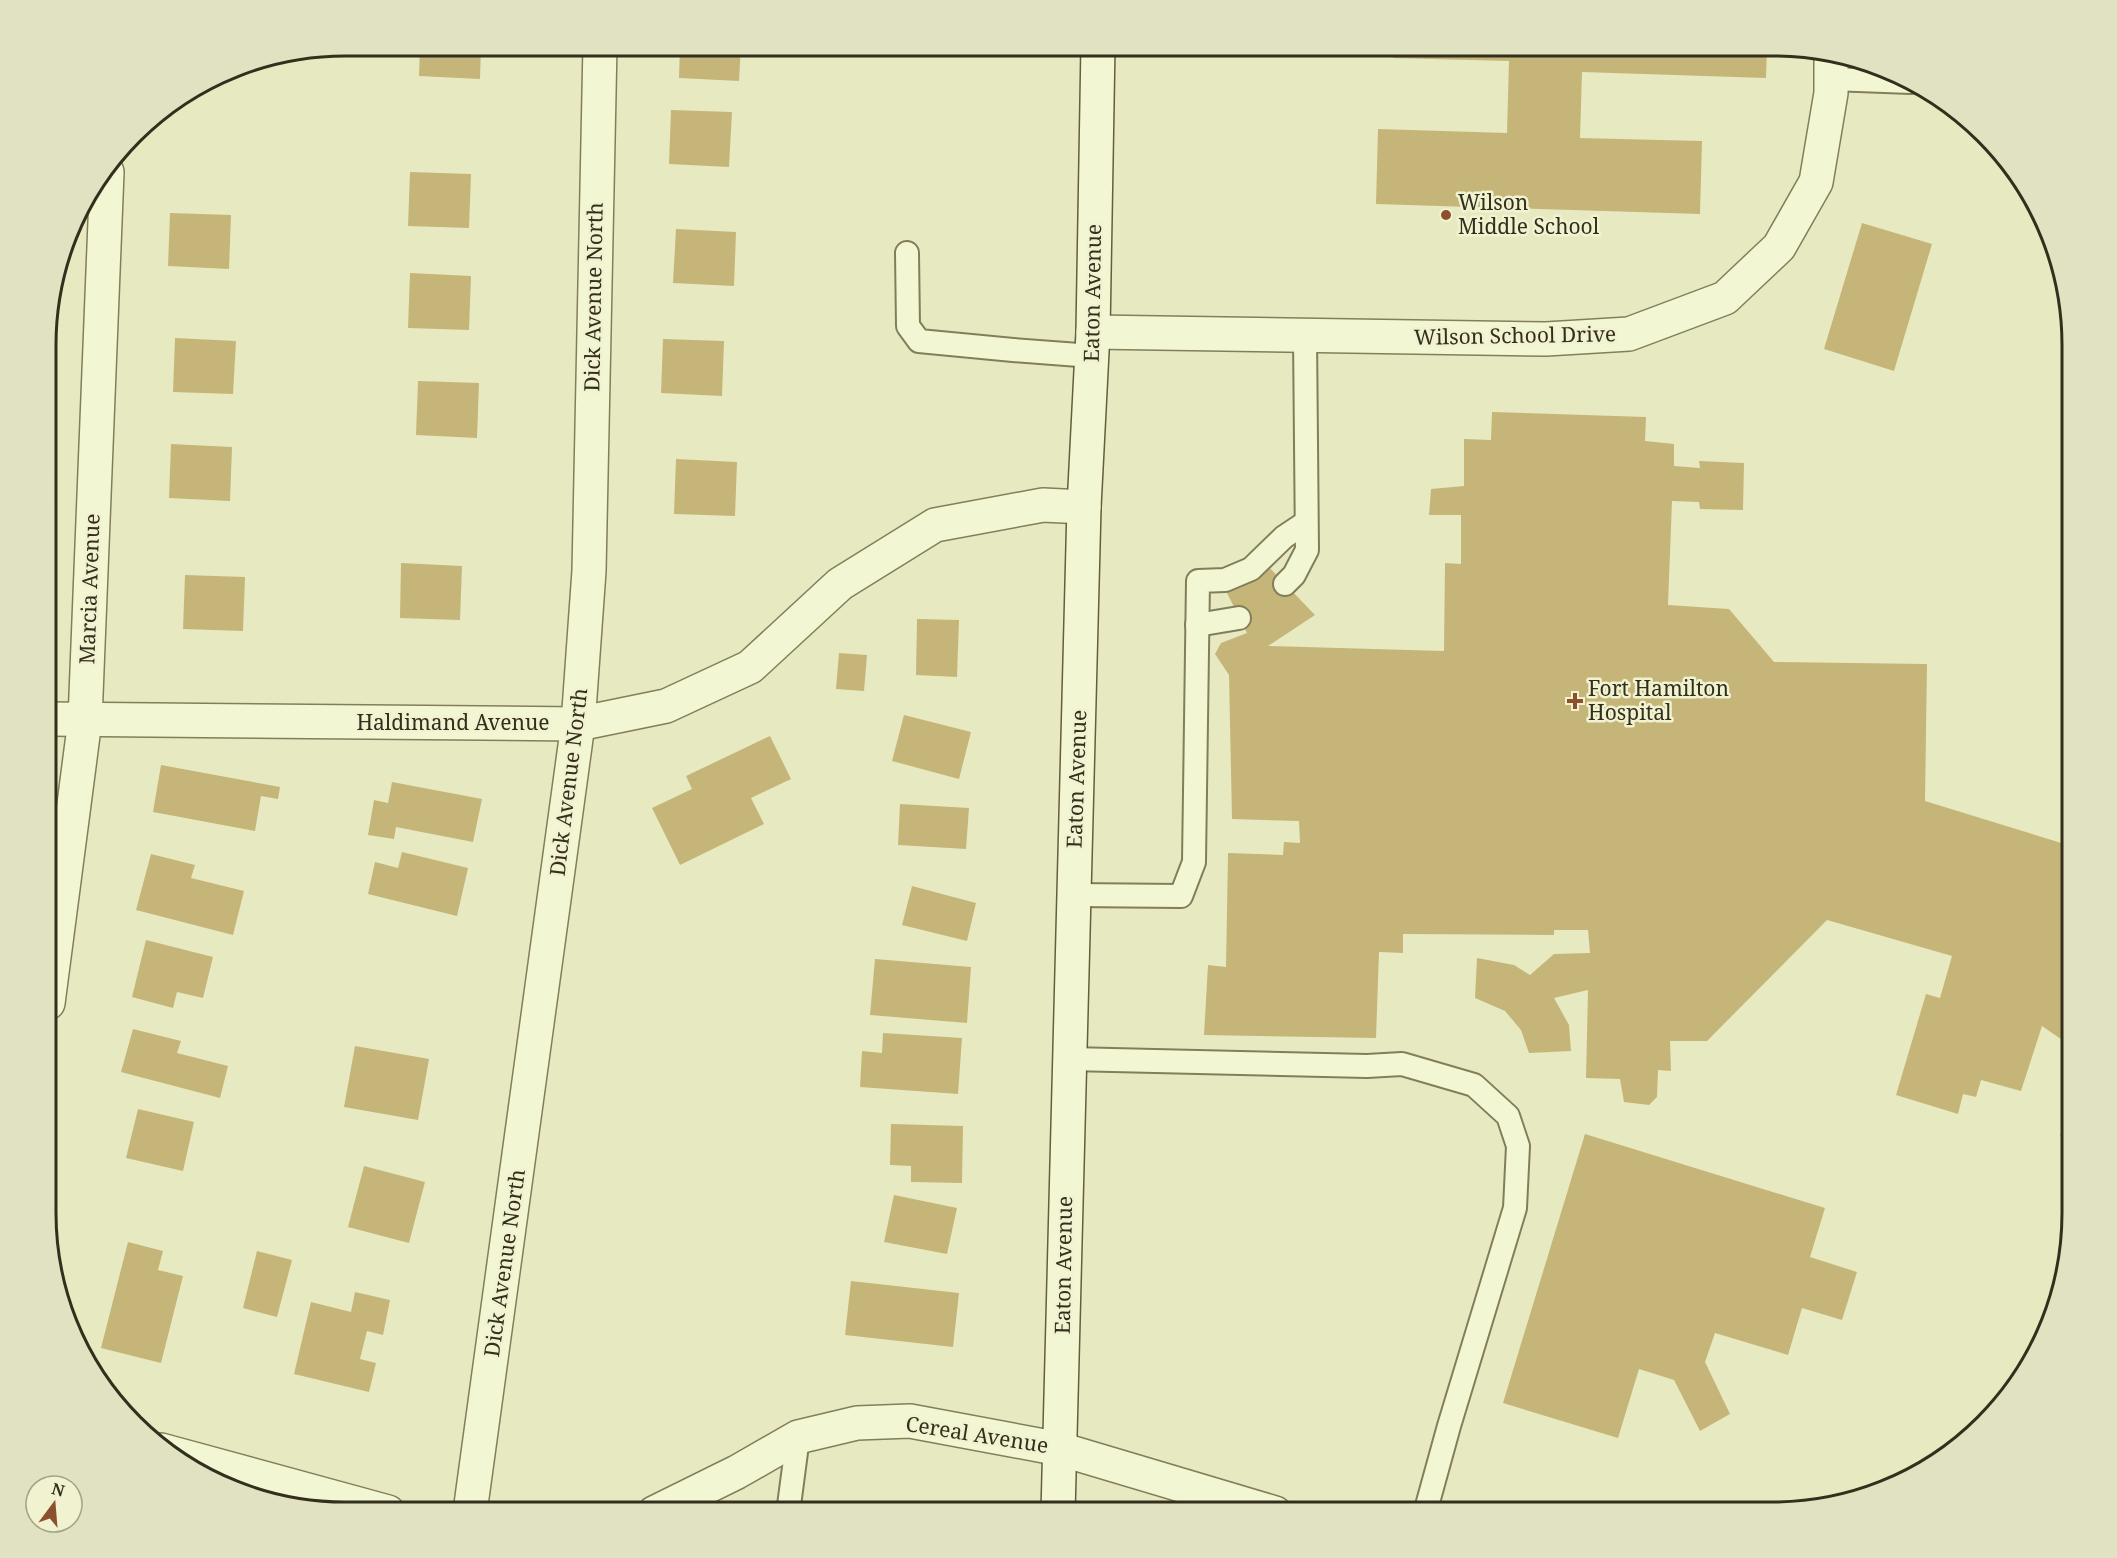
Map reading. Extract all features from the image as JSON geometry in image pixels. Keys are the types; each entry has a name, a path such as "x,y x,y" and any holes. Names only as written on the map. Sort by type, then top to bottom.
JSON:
{"street":[{"name":"Dick Avenue North","path":"471,1502 578,724 589,571 600,56"},
{"name":"Eaton Avenue","path":"1058,1502 1084,507 1092,344 1098,56"},
{"name":"Wilson School Drive","path":"1092,344 1305,335 1546,339 1629,334 1725,298 1779,247 1816,182 1831,93 1831,67"},
{"name":"Marcia Avenue","path":"56,942 85,720 107,180"},
{"name":"Haldimand Avenue","path":"56,719 578,724 666,706 750,667 840,584 935,525 1043,505 1084,507"},
{"name":"Cereal Avenue","path":"675,1502 737,1472 798,1437 857,1423 909,1421 1060,1449 1238,1502"},
{"path":"190,1458 351,1502"}],"lane":[{"path":"1831,67 1877,76"},
{"path":"907,253 908,326 919,340 1013,351 1092,344"},
{"path":"1285,584 1294,575 1307,550 1305,335"},
{"path":"1074,895 1181,896 1194,862 1198,581 1225,580 1251,569 1284,537 1305,523"},
{"path":"1197,625 1239,618"},
{"path":"1070,1059 1367,1066 1402,1064 1474,1085 1508,1116 1518,1146 1515,1208 1428,1502"},
{"path":"789,1502 798,1437"}],"building":[{"path":"420,56 481,56 480,79 419,76"},
{"path":"680,56 740,56 739,81 679,78"},
{"name":"Wilson Middle School","path":"1393,56 1767,56 1766,78 1582,72 1580,138 1702,141 1700,214 1376,204 1378,129 1507,133 1509,61 1393,58"},
{"path":"671,110 732,112 729,167 669,164"},
{"path":"410,172 471,174 469,228 408,226"},
{"path":"170,213 231,215 229,269 168,266"},
{"path":"1862,223 1932,244 1894,371 1824,349"},
{"path":"676,229 736,232 734,286 673,283"},
{"path":"410,273 471,276 469,330 408,328"},
{"path":"175,338 236,341 233,394 173,392"},
{"path":"663,339 724,341 722,396 661,393"},
{"path":"418,381 479,383 477,438 416,435"},
{"path":"1492,412 1646,417 1645,441 1674,444 1674,466 1700,468 1699,461 1744,463 1743,510 1700,509 1699,502 1672,501 1668,605 1729,609 1774,662 1927,664 1925,801 2062,843 2062,1040 2042,1026 2021,1091 1981,1080 1976,1097 1963,1094 1958,1114 1896,1095 1926,994 1940,998 1952,956 1827,920 1707,1041 1670,1041 1671,1071 1658,1070 1657,1097 1649,1105 1624,1102 1620,1079 1586,1078 1588,990 1554,998 1569,1025 1571,1051 1529,1053 1521,1030 1505,1011 1475,998 1477,958 1514,965 1530,975 1554,954 1590,953 1588,930 1554,930 1554,935 1403,934 1403,953 1379,952 1376,1038 1204,1035 1208,965 1226,967 1228,853 1283,855 1284,842 1300,843 1299,821 1232,819 1229,675 1215,654 1221,643 1247,633 1226,591 1248,582 1266,564 1315,615 1268,646 1444,651 1445,563 1461,564 1461,515 1429,515 1431,489 1464,486 1464,439 1491,440"},
{"path":"171,444 232,447 230,501 169,498"},
{"path":"676,459 737,462 735,516 674,514"},
{"path":"401,563 462,566 460,620 400,618"},
{"path":"185,575 245,577 243,631 183,629"},
{"path":"917,619 959,620 957,677 916,675"},
{"path":"839,653 867,655 864,691 836,689"},
{"path":"904,715 971,732 959,779 892,761"},
{"path":"770,736 791,779 751,798 764,824 680,865 652,808 692,789 686,776"},
{"path":"161,765 280,787 278,799 261,796 255,831 153,812"},
{"path":"392,782 482,799 473,842 396,827 394,839 368,835 374,800 388,803"},
{"path":"900,804 969,808 966,849 898,845"},
{"path":"402,852 468,868 457,916 368,894 375,862 398,868"},
{"path":"151,854 195,865 191,878 244,891 233,935 136,910"},
{"path":"912,886 976,903 967,941 902,925"},
{"path":"146,940 213,957 203,998 177,992 173,1008 132,997"},
{"path":"875,959 971,967 967,1023 870,1015"},
{"path":"133,1029 181,1041 177,1053 228,1066 220,1098 121,1072"},
{"path":"883,1033 962,1038 958,1094 860,1087 862,1051 882,1053"},
{"path":"355,1046 429,1059 418,1120 344,1107"},
{"path":"138,1109 194,1122 183,1171 126,1158"},
{"path":"891,1124 963,1126 962,1183 911,1182 911,1166 890,1165"},
{"path":"1585,1134 1825,1208 1810,1257 1857,1272 1842,1320 1802,1308 1788,1355 1715,1333 1705,1362 1730,1414 1700,1431 1674,1380 1639,1369 1618,1438 1503,1403"},
{"path":"364,1166 425,1182 409,1243 348,1227"},
{"path":"894,1195 957,1208 947,1254 884,1242"},
{"path":"128,1242 163,1251 158,1270 183,1276 161,1363 101,1348"},
{"path":"257,1251 292,1260 277,1317 243,1308"},
{"path":"851,1281 959,1293 953,1347 845,1335"},
{"path":"355,1292 390,1300 383,1335 367,1331 360,1359 376,1363 369,1392 294,1374 311,1302 351,1312"}],"place":[{"name":"Wilson Middle School","path":"1446,215"},
{"name":"Fort Hamilton Hospital","path":"1575,701"}]}
